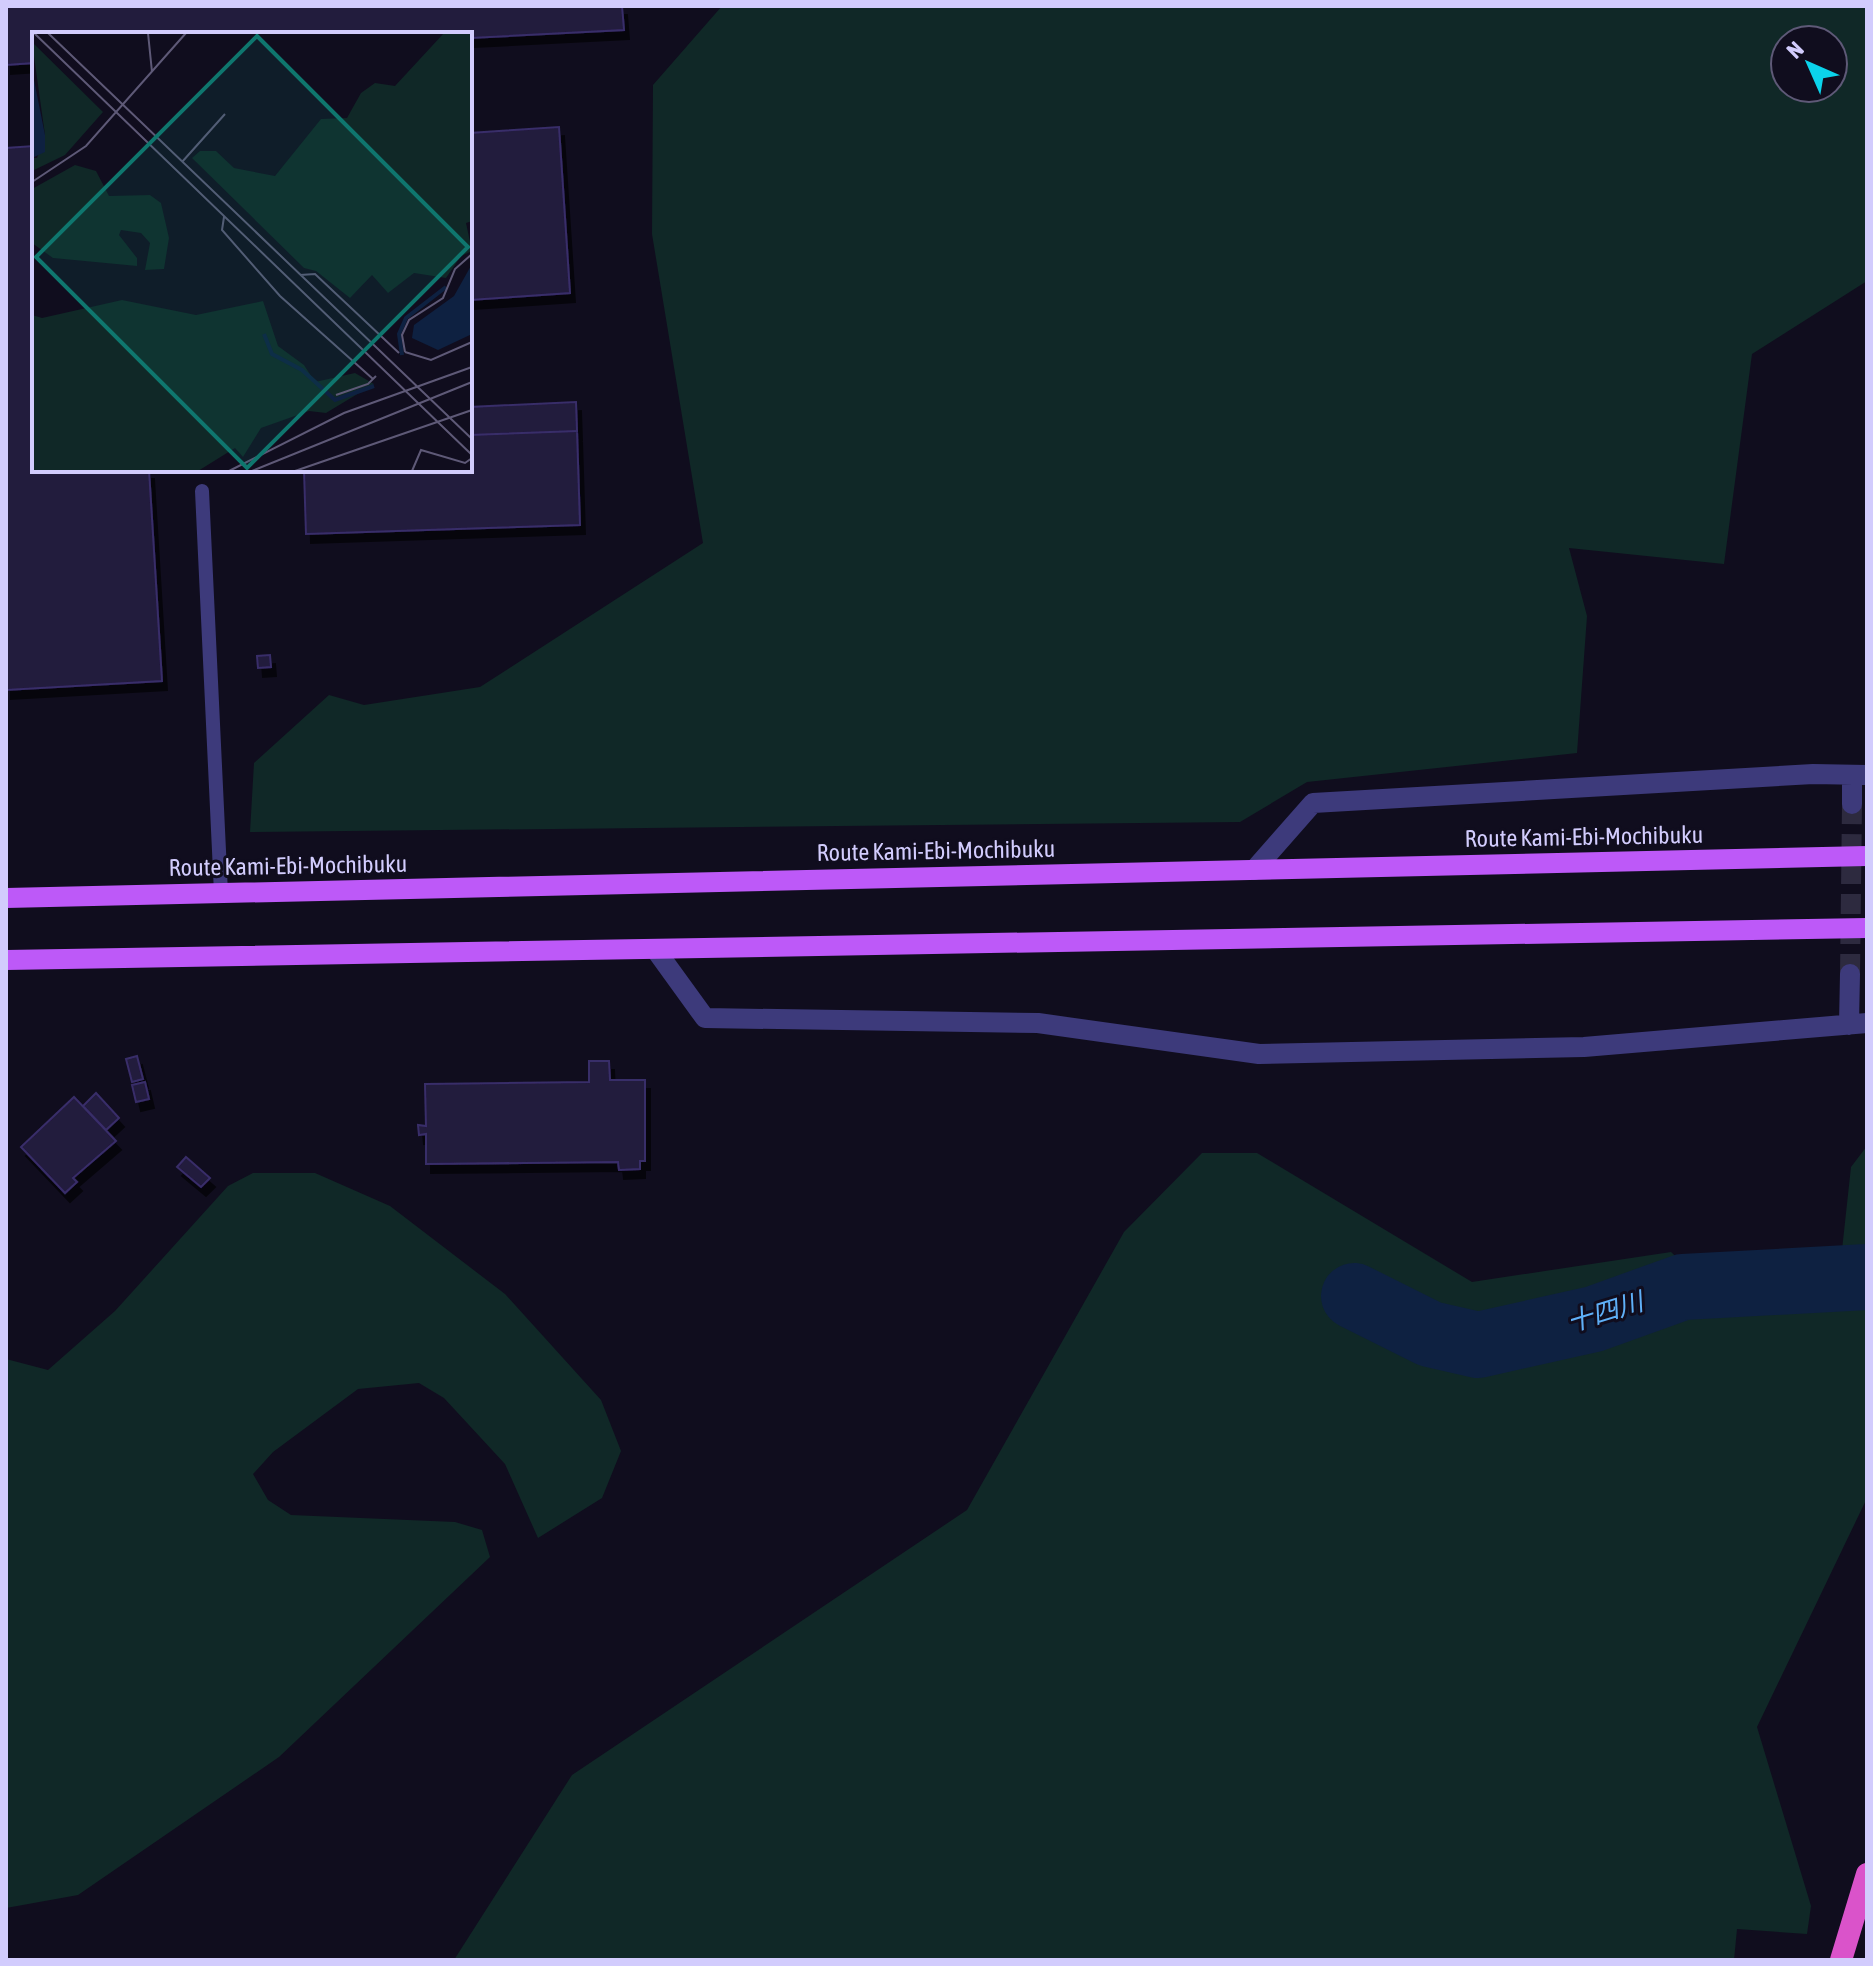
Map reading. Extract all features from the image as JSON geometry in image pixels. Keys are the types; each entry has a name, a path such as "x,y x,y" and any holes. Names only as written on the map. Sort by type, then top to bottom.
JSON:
{"highway":[{"path":"1841,1960 1867,1874"}],"main road":[{"name":"Route Kami-Ebi-Mochibuku","path":"6,898 1867,856"},
{"path":"6,960 1867,928"}],"street":[{"path":"1254,870 1313,803 1813,774 1860,775 1852,804"},
{"path":"655,949 705,1018 1038,1023 1259,1054 1584,1047 1858,1024 1850,974"}],"lane":[{"path":"202,491 221,893"}],"green space":[{"path":"722,6 1867,6 1867,281 1752,354 1724,564 1569,548 1587,616 1577,753 1307,782 1240,822 250,832 254,763 329,695 364,705 480,687 703,543 652,234 653,85"},
{"path":"1867,1146 1867,1498 1757,1727 1811,1906 1807,1934 1737,1929 1734,1960 454,1960 572,1775 967,1510 1124,1232 1202,1153 1257,1153 1472,1282 1671,1252 1691,1271 1798,1282 1842,1250 1851,1167"},
{"path":"253,1173 315,1173 390,1206 505,1294 601,1400 621,1451 602,1498 538,1538 505,1464 444,1398 419,1383 358,1389 273,1452 253,1474 268,1500 291,1515 455,1522 482,1530 490,1557 279,1757 78,1895 6,1908 6,1359 48,1370 115,1311 228,1186"}],"building":[{"path":"6,6 622,6 624,30 472,38 472,32 32,32 32,63 6,65"},
{"path":"559,127 570,293 472,300 472,133"},
{"path":"32,146 32,472 149,472 162,681 6,690 6,148"},
{"path":"576,402 577,431 472,435 472,407"},
{"path":"577,431 580,525 306,534 304,472 472,472 472,435"},
{"path":"270,655 271,667 258,668 257,656"},
{"path":"137,1056 143,1079 132,1082 126,1059"},
{"path":"589,1061 609,1061 610,1080 645,1080 645,1161 640,1161 640,1169 619,1170 618,1162 426,1164 426,1134 419,1135 418,1125 426,1126 425,1084 589,1082"},
{"path":"145,1082 149,1099 136,1102 132,1085"},
{"path":"96,1093 119,1118 106,1130 83,1106"},
{"path":"74,1097 116,1141 73,1178 77,1182 65,1193 21,1147"},
{"path":"186,1157 210,1178 201,1187 177,1167"}],"waterway":[{"name":"十四川","path":"1354,1296 1430,1334 1478,1345 1594,1319 1683,1287 1867,1277"}],"tunnel":[{"path":"1850,974 1852,804"}]}
